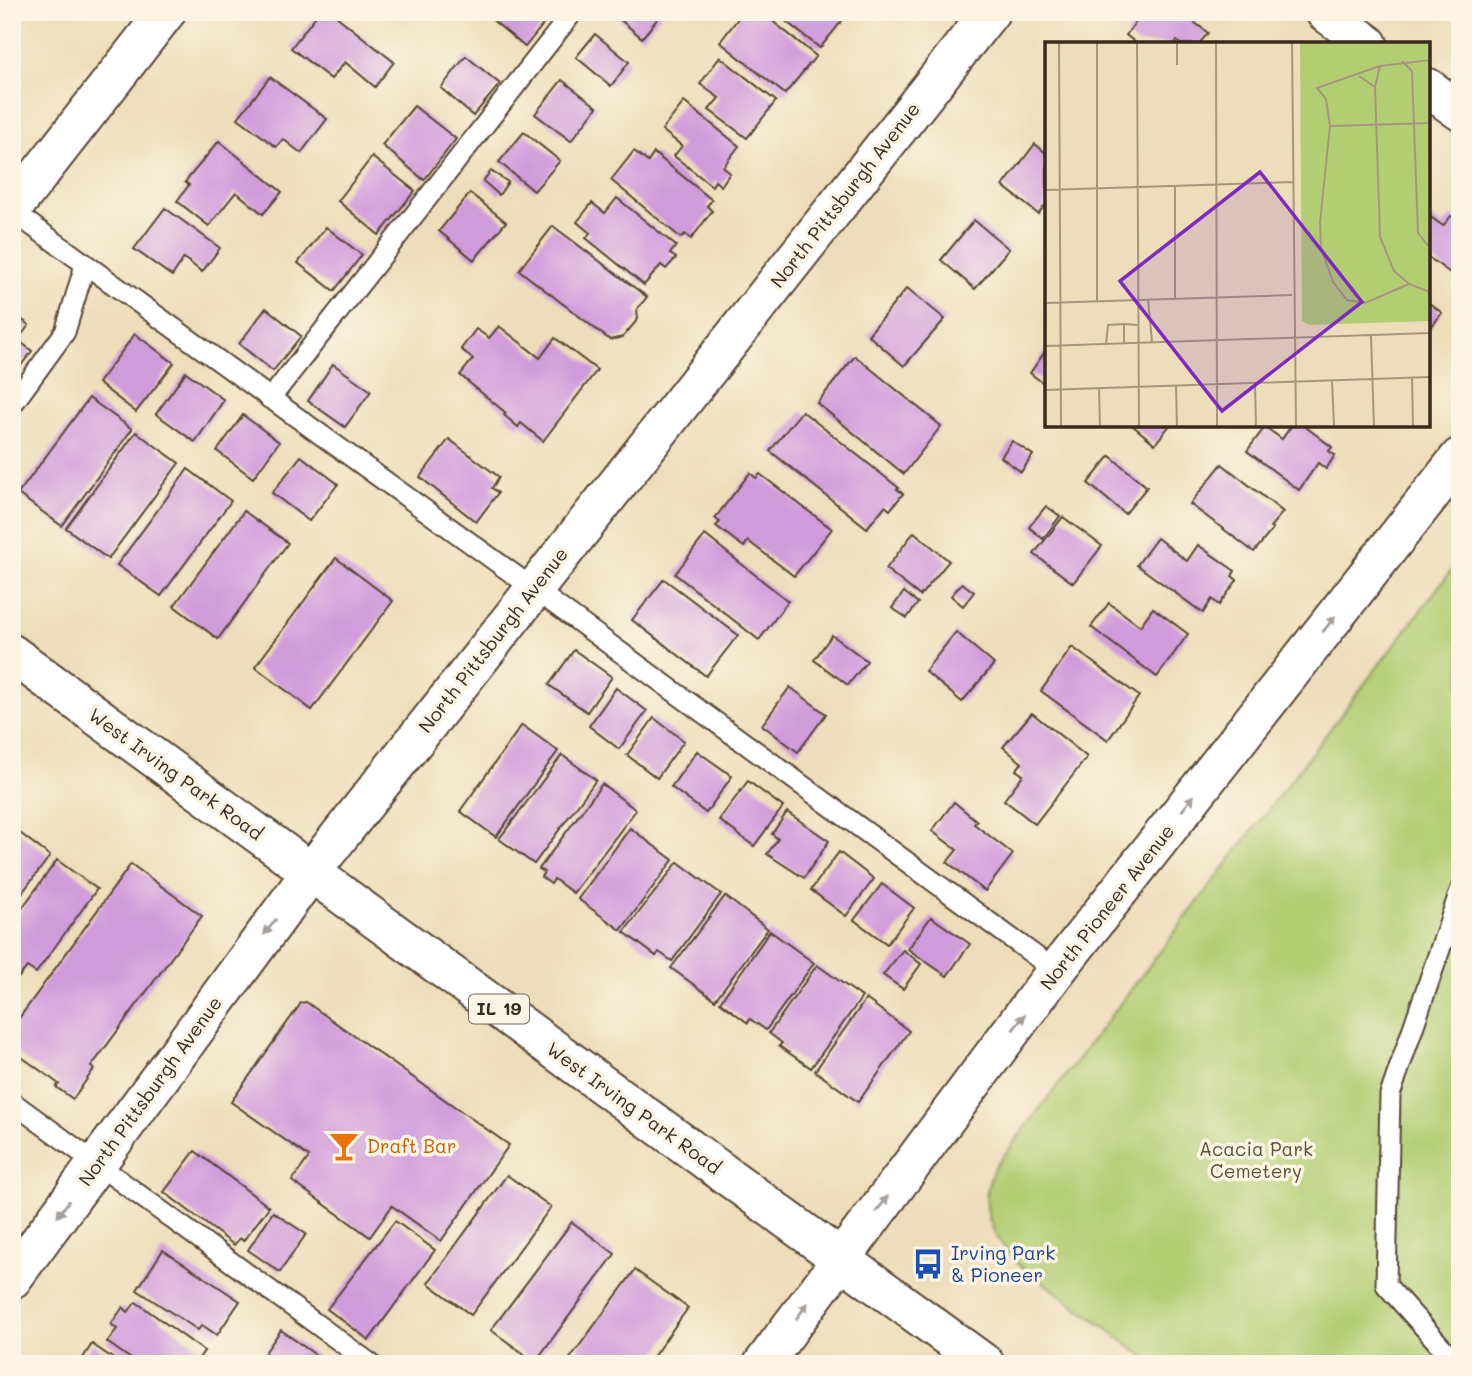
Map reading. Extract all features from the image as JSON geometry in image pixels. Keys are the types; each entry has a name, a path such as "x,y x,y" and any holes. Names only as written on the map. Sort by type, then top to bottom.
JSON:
{"street":[{"path":"12,210 166,12"},
{"name":"North Pittsburgh Avenue","path":"12,1279 311,872 990,12"},
{"path":"1325,12 1365,42"},
{"path":"1430,89 1460,111"},
{"name":"North Pioneer Avenue","path":"763,1364 1056,971 1460,457"},
{"name":"West Irving Park Road","path":"12,654 985,1364"}],"lane":[{"path":"270,399 572,12"},
{"path":"12,210 1056,971"},
{"path":"12,405 65,332 85,265"},
{"path":"1457,1364 1386,1285 1390,1095 1460,891"},
{"path":"12,1102 361,1361"}],"green space":[{"name":"Acacia Park Cemetery","path":"1460,559 1460,1364 1155,1364 1018,1264 1011,1256 994,1231 988,1213 987,1192 993,1170"}],"building":[{"path":"319,12 331,12 394,62 375,87 345,62 331,79 291,48"},
{"path":"483,12 553,12 525,47"},
{"path":"611,12 663,12 642,38"},
{"path":"743,12 761,12 816,56 785,94 720,42"},
{"path":"788,12 849,12 820,48 783,19"},
{"path":"1139,12 1181,12 1208,33 1201,42 1135,42 1126,35 1137,20 1135,19"},
{"path":"595,34 629,62 611,86 576,57"},
{"path":"466,56 500,84 473,116 441,88"},
{"path":"720,57 776,101 747,138 709,110 719,98 700,84"},
{"path":"270,77 327,119 301,153 283,139 276,147 238,118"},
{"path":"562,80 597,107 571,141 535,114"},
{"path":"684,102 739,146 723,167 730,173 721,186 715,181 712,186 674,156 682,146 662,130"},
{"path":"414,106 456,139 424,180 382,145"},
{"path":"524,132 560,161 534,191 499,162"},
{"path":"219,141 282,192 263,214 236,192 209,226 177,201 189,185 185,182"},
{"path":"1035,144 1045,152 1045,205 1038,214 1003,186"},
{"path":"634,151 648,162 654,153 712,200 707,206 712,211 691,239 685,234 681,238 611,180"},
{"path":"372,157 415,191 379,235 338,201"},
{"path":"491,171 508,182 499,195 483,181"},
{"path":"470,193 506,222 474,260 439,231"},
{"path":"617,198 676,246 670,254 676,258 666,269 661,265 644,285 586,238 590,233 577,222 592,203 605,213"},
{"path":"165,208 220,248 202,272 184,258 172,276 134,249"},
{"path":"1430,216 1443,226 1451,216 1460,222 1460,280 1430,258"},
{"path":"974,220 1009,249 975,289 941,260"},
{"path":"553,226 647,297 637,309 638,319 623,337 610,340 519,270"},
{"path":"326,227 362,255 334,291 298,263"},
{"path":"907,288 945,319 904,366 868,335"},
{"path":"1430,304 1442,313 1430,328"},
{"path":"266,308 301,336 273,371 239,344"},
{"path":"16,315 29,325 18,340 32,351 12,377 12,319"},
{"path":"499,326 540,358 555,338 597,370 543,441 521,423 518,427 504,415 506,413 460,375 473,359 461,349 476,329 489,338"},
{"path":"135,334 174,363 136,412 98,383"},
{"path":"1045,352 1045,384 1030,373"},
{"path":"855,356 941,426 904,474 817,403"},
{"path":"333,364 371,391 345,427 308,401"},
{"path":"186,372 224,400 195,442 156,414"},
{"path":"89,398 132,429 62,526 18,494"},
{"path":"802,411 903,494 890,510 885,506 867,528 770,451"},
{"path":"243,415 279,442 253,478 217,451"},
{"path":"1134,427 1168,427 1155,444"},
{"path":"1265,427 1282,439 1291,427 1306,427 1332,447 1329,451 1335,455 1326,469 1318,463 1299,490 1247,451"},
{"path":"136,432 179,463 108,559 66,528"},
{"path":"449,439 499,477 492,488 498,493 476,522 420,477"},
{"path":"1012,441 1033,455 1021,472 1001,457"},
{"path":"301,456 338,484 309,521 272,493"},
{"path":"1110,456 1147,487 1125,514 1088,483"},
{"path":"1222,464 1283,512 1254,552 1190,504"},
{"path":"188,469 231,501 161,596 117,565"},
{"path":"750,473 756,478 760,474 832,529 794,576 748,541 744,547 716,526 720,522 715,518"},
{"path":"1046,506 1060,516 1043,539 1029,527"},
{"path":"244,511 288,543 218,639 174,606"},
{"path":"1063,517 1102,546 1073,583 1034,554"},
{"path":"914,532 949,561 920,596 886,569"},
{"path":"705,535 788,601 759,640 675,574"},
{"path":"1157,538 1187,561 1198,545 1235,571 1232,576 1237,580 1219,605 1212,599 1203,613 1137,565"},
{"path":"336,558 393,601 312,710 255,667"},
{"path":"664,579 738,635 706,676 632,620"},
{"path":"962,583 974,592 963,606 951,596"},
{"path":"904,592 918,603 907,618 892,608"},
{"path":"1109,603 1140,626 1153,608 1188,634 1157,677 1091,627"},
{"path":"956,632 994,664 962,702 925,671"},
{"path":"832,635 867,661 848,685 814,660"},
{"path":"1072,647 1139,696 1108,740 1041,691"},
{"path":"574,650 612,677 587,712 549,685"},
{"path":"790,687 826,714 798,752 762,725"},
{"path":"616,688 647,711 619,749 589,726"},
{"path":"1032,713 1087,757 1035,824 1004,800 1023,775 1016,770 1022,763 1003,747"},
{"path":"654,718 684,741 657,778 627,755"},
{"path":"522,725 558,751 496,837 460,811"},
{"path":"697,751 732,776 706,813 671,787"},
{"path":"562,755 596,780 534,864 499,839"},
{"path":"748,781 783,807 754,846 719,820"},
{"path":"602,784 636,810 573,893 554,879 551,884 541,877 544,872 539,869"},
{"path":"954,802 977,821 974,824 1013,854 985,891 947,862 957,850 932,831"},
{"path":"787,812 829,841 804,878 767,854 778,839 772,834"},
{"path":"12,827 50,856 12,906"},
{"path":"630,828 673,860 621,930 578,899"},
{"path":"839,852 874,879 846,916 811,890"},
{"path":"57,860 97,889 36,973 27,967 18,978 12,973 12,922"},
{"path":"678,862 721,894 672,961 659,952 656,956 624,932"},
{"path":"131,864 202,916 91,1067 94,1069 73,1099 56,1087 59,1084 12,1050 12,1028"},
{"path":"882,884 914,908 887,944 854,920"},
{"path":"725,896 768,929 715,1000 671,968"},
{"path":"931,917 970,944 947,976 908,949"},
{"path":"770,931 814,963 766,1030 750,1019 748,1023 720,1002"},
{"path":"903,950 921,964 903,989 883,975"},
{"path":"817,965 862,997 811,1068 779,1046 782,1043 769,1033"},
{"path":"866,999 909,1031 858,1102 815,1071"},
{"path":"306,1002 509,1145 441,1241 392,1206 370,1237 292,1181 309,1157 231,1102 301,1003"},
{"path":"195,1151 269,1207 243,1241 240,1238 234,1245 164,1192"},
{"path":"507,1175 551,1207 471,1315 428,1283"},
{"path":"273,1212 306,1234 280,1272 248,1250"},
{"path":"395,1221 435,1250 369,1340 327,1309"},
{"path":"572,1222 615,1254 535,1362 491,1330"},
{"path":"163,1250 240,1301 217,1335 202,1325 198,1330 137,1290"},
{"path":"635,1270 688,1308 648,1364 566,1364"},
{"path":"136,1302 204,1351 195,1364 138,1364 107,1342 117,1329 111,1324 123,1307 128,1312"},
{"path":"281,1330 328,1364 257,1364"},
{"path":"92,1344 121,1364 79,1364"}],"place":[{"name":"Draft Bar","path":"344,1146"},
{"name":"Irving Park & Pioneer","path":"928,1264"}]}
